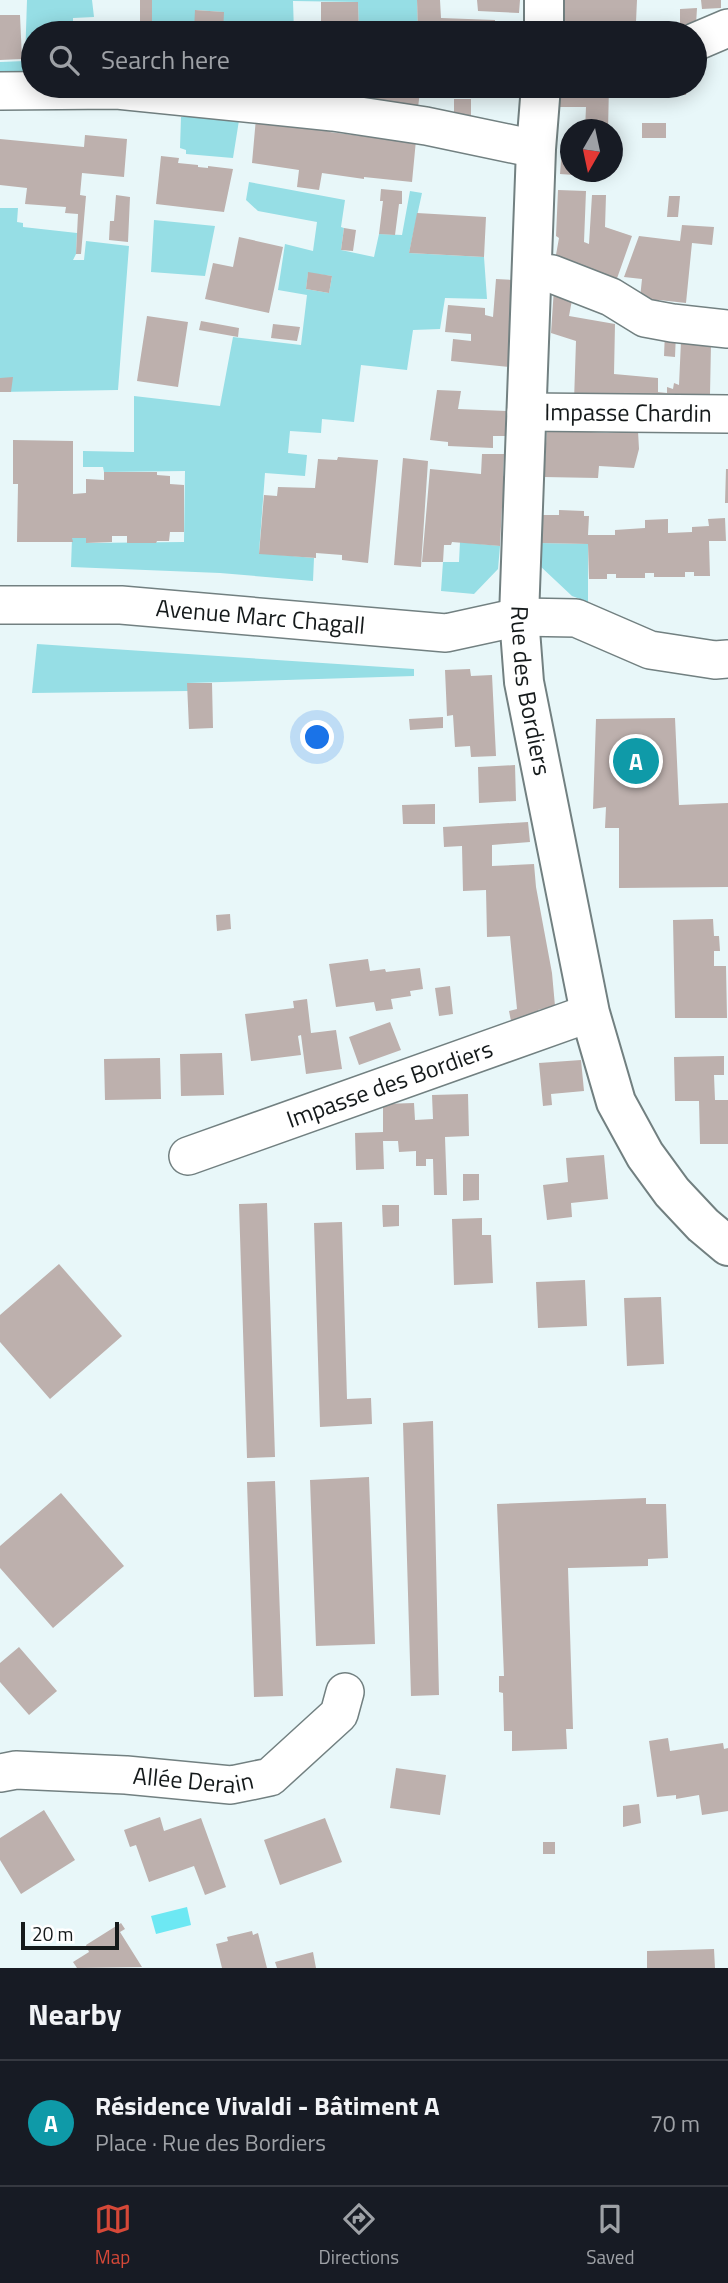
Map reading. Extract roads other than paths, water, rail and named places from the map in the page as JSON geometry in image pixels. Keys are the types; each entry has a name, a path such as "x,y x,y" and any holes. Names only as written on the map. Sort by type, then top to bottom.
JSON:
{"street":[{"path":"544,0 544,21"},
{"path":"707,37 728,28"},
{"path":"0,91 21,91"},
{"path":"196,98 333,112 426,126 536,149"},
{"name":"Rue des Bordiers","path":"540,98 519,617 524,682 590,1013 616,1102 645,1154 671,1192 728,1246"},
{"path":"533,272 552,274 611,297 645,318 728,329"},
{"name":"Impasse Chardin","path":"526,412 728,414"},
{"name":"Avenue Marc Chagall","path":"0,605 121,605 446,633 519,617 576,618 650,650 715,660 728,659"},
{"name":"Impasse des Bordiers","path":"188,1156 590,1013"},
{"name":"Allée Derain","path":"0,1773 16,1770 126,1774 231,1785 270,1777 339,1714 345,1692"}],"place":[{"name":"Résidence Vivaldi - Bâtiment A","path":"636,761"}]}
